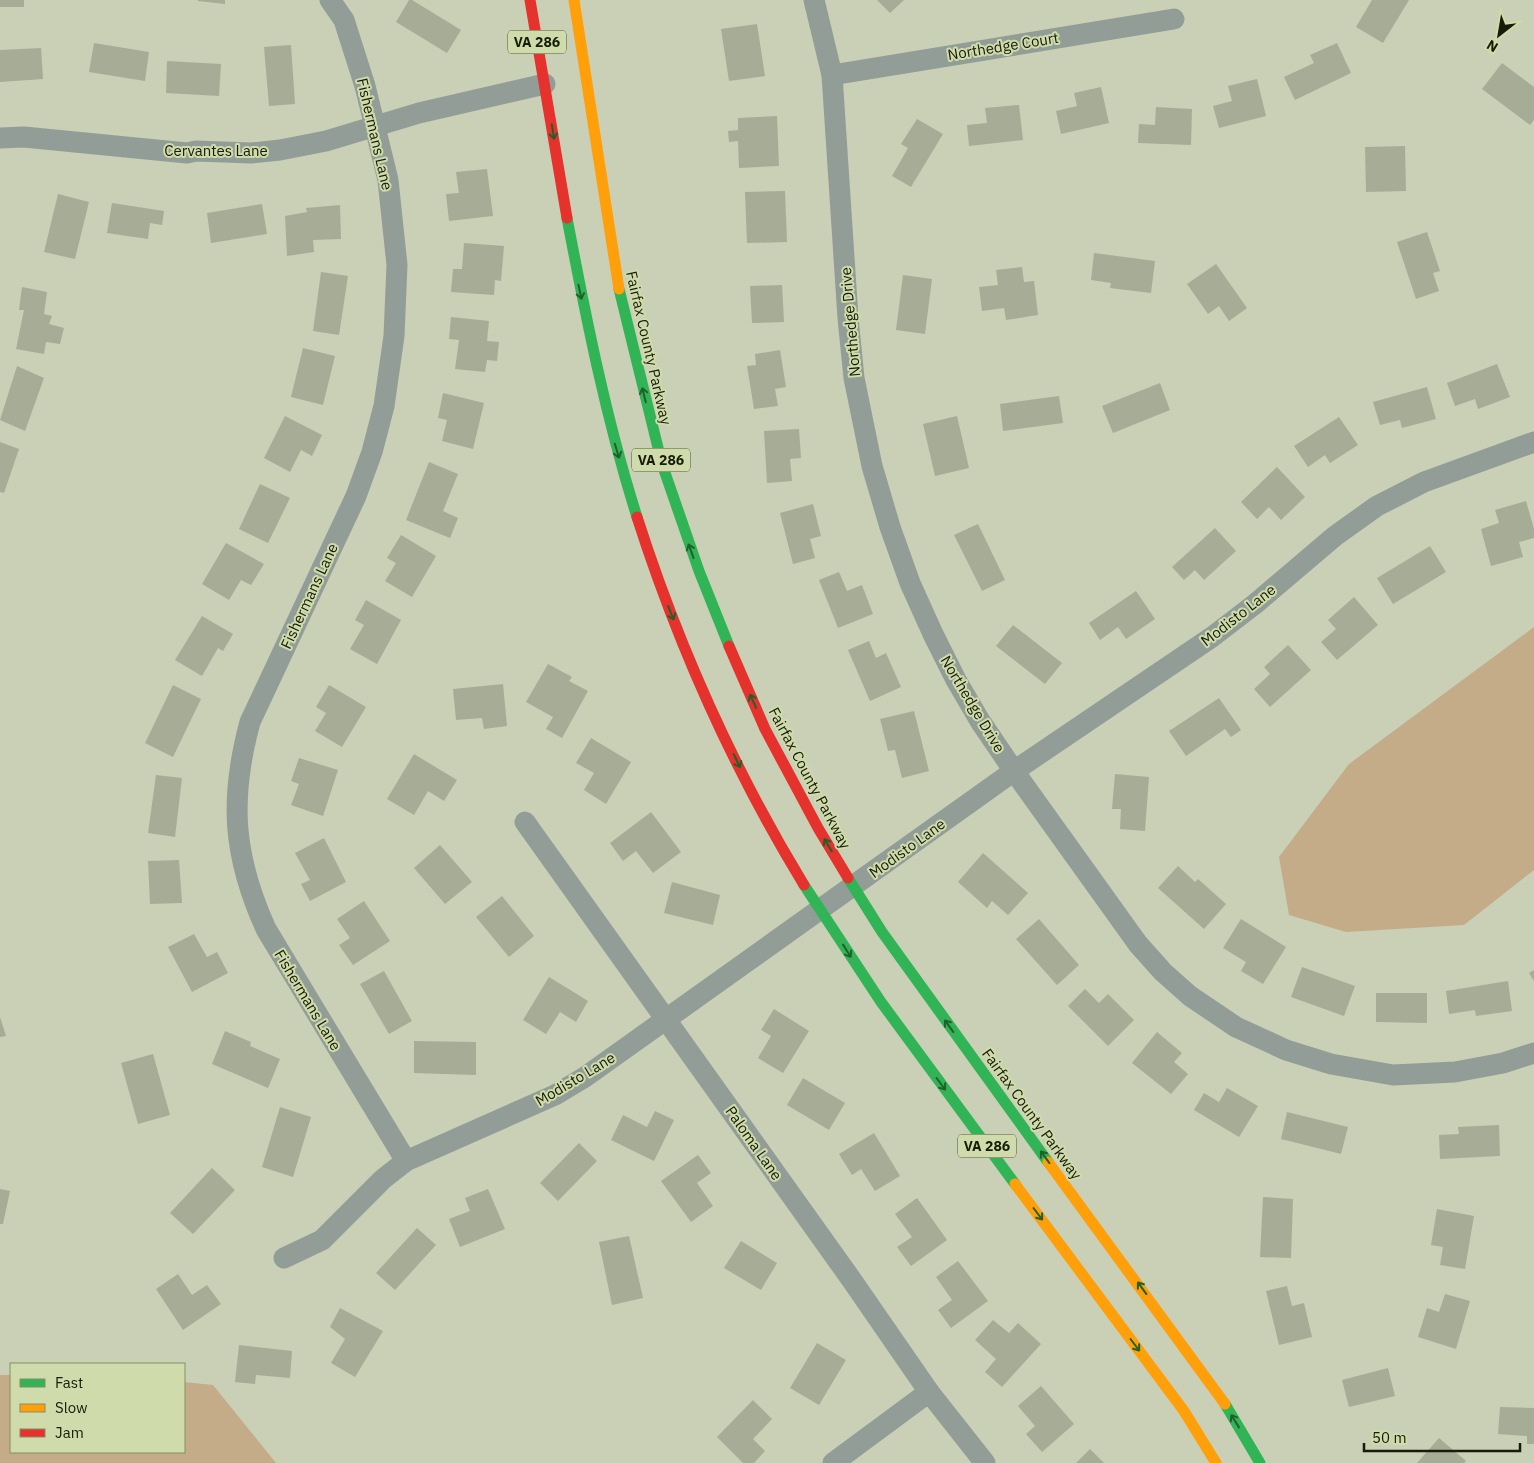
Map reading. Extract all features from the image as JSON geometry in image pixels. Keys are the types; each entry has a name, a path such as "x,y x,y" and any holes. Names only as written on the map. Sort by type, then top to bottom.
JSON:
{"highway":[{"name":"VA 286","path":"530,0 577,274 599,381 614,440 648,550 687,653 715,716 788,859 853,962 1184,1411 1216,1463"},
{"name":"Fairfax County Parkway","path":"574,0 621,301 648,411 662,464 699,571 765,728 792,780 853,887 917,984 1196,1361 1222,1399 1260,1463"}],"street":[{"name":"Fishermans Lane","path":"330,0 344,20 376,126 388,180 397,265 394,336 384,406 372,452 356,496 250,722 243,747 237,790 236,820 244,874 266,929 406,1161"},
{"name":"Northedge Drive","path":"814,0 832,75 854,378 872,466 890,527 910,583 933,634 966,696 1014,771 1144,951 1163,972 1190,996 1236,1027 1286,1050 1331,1064 1393,1076 1455,1072 1503,1064 1534,1053"},
{"name":"Northedge Court","path":"832,75 1174,19"},
{"name":"Cervantes Lane","path":"0,138 24,137 187,153 251,153 280,150 326,141 419,113 545,84"},
{"name":"Modisto Lane","path":"284,1258 322,1240 383,1179 406,1161 555,1095 585,1077 1014,771 1212,637 1255,604 1335,536 1377,506 1424,482 1534,442"},
{"name":"Paloma Lane","path":"525,822 930,1392 985,1463"},
{"path":"833,1463 930,1392"}],"shaded area":[{"path":"1534,627 1534,870 1464,925 1346,932 1289,915 1279,857 1349,764"},
{"path":"0,1375 10,1375 10,1453 185,1453 185,1382 213,1385 276,1463 0,1463"}],"building":[{"path":"0,0 24,0 24,7 0,7"},
{"path":"225,0 225,4 198,1"},
{"path":"409,0 461,30 447,53 396,22"},
{"path":"877,0 904,0 890,13"},
{"path":"1372,0 1409,0 1383,43 1356,27"},
{"path":"757,24 765,76 729,81 721,29"},
{"path":"94,43 149,52 145,81 89,72"},
{"path":"1337,43 1351,73 1295,100 1284,77 1314,63 1310,55"},
{"path":"291,45 295,104 269,106 264,47"},
{"path":"41,48 43,79 0,82 0,50"},
{"path":"167,61 221,64 219,96 166,93"},
{"path":"1502,63 1534,87 1534,120 1530,125 1482,89"},
{"path":"1257,79 1266,116 1219,128 1213,106 1232,101 1228,86"},
{"path":"1101,87 1109,123 1061,134 1056,111 1077,106 1074,93"},
{"path":"1019,105 1023,140 969,146 967,125 987,123 985,108"},
{"path":"1156,107 1192,109 1191,145 1138,143 1139,124 1155,125"},
{"path":"777,116 779,166 739,168 738,141 729,142 728,131 738,130 738,118"},
{"path":"917,119 943,134 911,187 892,176 908,148 901,144"},
{"path":"1405,146 1406,191 1366,192 1365,147"},
{"path":"487,169 493,216 449,221 446,194 459,193 456,172"},
{"path":"785,191 787,242 747,243 745,192"},
{"path":"58,194 89,202 75,259 44,252"},
{"path":"112,203 164,211 162,225 150,223 148,239 107,233"},
{"path":"262,204 267,234 211,243 207,213"},
{"path":"340,205 341,239 313,240 314,252 287,256 285,216 307,212 306,208"},
{"path":"1427,232 1440,271 1433,273 1439,291 1416,299 1397,242"},
{"path":"464,243 504,246 501,281 495,280 494,295 451,292 453,269 462,269"},
{"path":"1094,253 1155,261 1151,293 1110,288 1111,283 1091,280"},
{"path":"1216,264 1247,308 1229,321 1219,306 1208,314 1187,284"},
{"path":"1022,267 1024,282 1034,281 1038,315 1006,320 1004,308 982,311 979,287 998,285 996,270"},
{"path":"321,272 348,276 339,335 313,331"},
{"path":"903,275 932,279 925,334 896,330"},
{"path":"782,285 784,322 752,323 750,286"},
{"path":"22,287 47,292 44,314 52,316 49,324 64,328 60,344 46,342 44,354 16,349 24,310 19,310"},
{"path":"451,317 489,321 487,341 499,342 497,361 487,360 485,372 455,369 459,340 449,339"},
{"path":"303,348 335,356 323,405 291,397"},
{"path":"780,350 786,387 775,389 778,406 754,409 747,366 756,365 755,354"},
{"path":"1497,364 1510,397 1478,409 1475,399 1455,406 1447,383"},
{"path":"17,366 44,378 25,431 0,420"},
{"path":"1160,383 1170,410 1113,433 1102,406"},
{"path":"1427,387 1436,419 1402,428 1400,420 1380,425 1373,402"},
{"path":"443,393 484,403 473,449 442,441 447,420 438,418"},
{"path":"1059,396 1063,423 1003,431 1000,404"},
{"path":"285,416 322,435 312,456 301,450 290,472 264,458"},
{"path":"957,416 969,468 935,476 923,424"},
{"path":"1339,417 1358,445 1330,463 1325,455 1308,467 1294,446"},
{"path":"799,429 801,458 790,459 792,481 767,483 764,431"},
{"path":"0,442 19,449 4,493 0,492"},
{"path":"429,462 458,474 443,511 458,518 450,538 406,520"},
{"path":"1277,467 1305,497 1281,520 1269,507 1257,519 1241,502"},
{"path":"260,484 290,498 268,543 239,529"},
{"path":"1526,501 1534,529 1534,538 1519,542 1523,557 1491,566 1481,529 1499,523 1495,510"},
{"path":"813,504 821,536 810,539 815,558 793,564 780,513"},
{"path":"978,524 1005,580 982,591 954,535"},
{"path":"1215,528 1236,551 1204,580 1195,570 1184,580 1172,567"},
{"path":"401,535 436,556 412,597 385,581 396,563 387,558"},
{"path":"226,543 264,564 251,585 241,580 229,600 202,584"},
{"path":"1430,546 1446,572 1393,604 1377,578"},
{"path":"839,572 847,591 862,585 873,614 838,628 819,580"},
{"path":"1136,591 1155,619 1126,639 1118,627 1100,640 1089,623"},
{"path":"1354,597 1378,625 1337,660 1321,642 1336,629 1328,620"},
{"path":"366,600 401,620 377,664 350,649 364,625 355,620"},
{"path":"202,616 233,634 223,651 218,648 202,676 175,660"},
{"path":"1013,625 1062,663 1045,684 996,646"},
{"path":"869,641 876,658 886,653 901,687 870,701 848,650"},
{"path":"1288,645 1311,670 1270,707 1254,689 1270,674 1264,667"},
{"path":"548,664 572,677 569,681 588,691 562,738 546,729 553,717 526,702"},
{"path":"503,684 507,726 484,729 482,718 456,720 453,689"},
{"path":"173,685 201,699 173,757 145,743"},
{"path":"329,685 366,707 342,747 315,731 326,713 316,707"},
{"path":"1219,698 1241,730 1231,737 1225,729 1186,756 1169,731"},
{"path":"914,711 929,771 902,778 895,750 888,751 880,719"},
{"path":"591,738 631,762 606,804 584,790 594,773 576,763"},
{"path":"414,754 457,780 444,801 428,791 414,815 387,799"},
{"path":"299,758 338,770 323,816 291,805 299,784 291,781"},
{"path":"1115,774 1149,777 1145,831 1120,829 1121,809 1112,809"},
{"path":"156,775 182,778 175,837 148,833"},
{"path":"651,812 681,852 653,873 636,851 623,861 610,843"},
{"path":"324,838 346,882 310,901 301,884 310,880 295,853"},
{"path":"440,845 472,882 445,904 414,868"},
{"path":"983,853 1028,893 1008,915 992,901 987,908 958,882"},
{"path":"179,860 182,903 150,904 148,861"},
{"path":"1178,866 1195,882 1198,879 1226,904 1204,929 1158,888"},
{"path":"672,882 720,895 713,925 664,913"},
{"path":"502,896 534,936 509,957 476,917"},
{"path":"364,901 390,941 353,965 339,945 350,938 337,919"},
{"path":"1039,919 1079,965 1057,985 1016,939"},
{"path":"1241,919 1286,947 1263,984 1241,971 1246,962 1223,948"},
{"path":"194,934 207,957 217,952 228,973 192,992 168,947"},
{"path":"1302,967 1355,986 1344,1016 1291,997"},
{"path":"1534,970 1534,981 1529,973"},
{"path":"384,971 412,1021 389,1034 360,984"},
{"path":"549,977 588,1001 576,1022 560,1012 546,1034 523,1020"},
{"path":"1508,981 1512,1011 1476,1016 1475,1010 1449,1014 1446,991"},
{"path":"1085,989 1099,1003 1108,994 1134,1020 1108,1046 1068,1006"},
{"path":"1376,993 1427,993 1427,1023 1376,1022"},
{"path":"774,1009 809,1031 783,1073 758,1058 771,1036 761,1030"},
{"path":"0,1017 6,1036 0,1037"},
{"path":"225,1031 251,1042 250,1046 280,1059 268,1088 212,1064"},
{"path":"1157,1032 1182,1053 1174,1062 1188,1074 1171,1094 1132,1063"},
{"path":"414,1041 476,1042 476,1075 414,1073"},
{"path":"153,1054 170,1115 138,1124 121,1063"},
{"path":"803,1078 845,1103 829,1130 787,1105"},
{"path":"1227,1088 1258,1106 1239,1137 1194,1110 1204,1093 1219,1102"},
{"path":"280,1107 311,1117 293,1177 262,1167"},
{"path":"655,1111 674,1120 654,1161 611,1140 623,1115 647,1127"},
{"path":"1287,1112 1348,1127 1341,1154 1281,1139"},
{"path":"1499,1125 1500,1156 1440,1159 1439,1135 1459,1134 1458,1127"},
{"path":"874,1133 900,1176 875,1191 861,1169 852,1175 839,1154"},
{"path":"579,1143 597,1161 558,1201 540,1183"},
{"path":"698,1155 711,1173 697,1183 713,1206 691,1222 661,1181"},
{"path":"212,1168 235,1190 193,1234 170,1213"},
{"path":"0,1189 10,1191 3,1224 0,1224"},
{"path":"488,1189 505,1229 460,1247 449,1219 470,1211 465,1198"},
{"path":"1263,1197 1293,1199 1291,1258 1260,1257"},
{"path":"917,1198 947,1240 911,1266 897,1247 912,1237 895,1214"},
{"path":"1437,1209 1474,1216 1465,1269 1440,1265 1443,1247 1431,1245"},
{"path":"417,1228 436,1245 395,1290 376,1273"},
{"path":"629,1236 643,1298 612,1305 599,1242"},
{"path":"741,1241 777,1263 761,1290 724,1268"},
{"path":"958,1261 988,1301 951,1328 938,1310 952,1300 936,1277"},
{"path":"178,1274 192,1295 207,1285 221,1304 183,1330 156,1289"},
{"path":"1287,1286 1292,1306 1304,1303 1312,1337 1279,1345 1266,1291"},
{"path":"1445,1294 1470,1301 1456,1349 1418,1337 1427,1308 1439,1312"},
{"path":"340,1308 383,1331 355,1377 331,1363 345,1339 330,1327"},
{"path":"993,1320 1009,1333 1018,1323 1041,1344 1002,1387 985,1372 996,1359 975,1340"},
{"path":"817,1343 846,1360 819,1405 790,1388"},
{"path":"239,1345 292,1351 290,1378 256,1375 255,1384 235,1382"},
{"path":"1388,1368 1395,1396 1349,1407 1342,1380"},
{"path":"1041,1386 1074,1424 1042,1452 1026,1434 1035,1426 1018,1406"},
{"path":"753,1400 772,1419 753,1439 765,1451 754,1463 743,1463 717,1437"},
{"path":"1500,1407 1534,1408 1534,1444 1527,1444 1527,1436 1498,1434"},
{"path":"1439,1438 1466,1461 1464,1463 1417,1463"},
{"path":"1090,1449 1104,1463 1076,1463"}],"traffic: fast":[{"path":"567,218 606,406 637,517"},
{"path":"619,289 662,464 699,571 729,646"},
{"path":"848,878 882,932 1048,1162"},
{"path":"804,885 881,1002 1015,1184"},
{"path":"1225,1404 1260,1463"}],"traffic: slow":[{"path":"574,0 619,289"},
{"path":"1048,1162 1225,1404"},
{"path":"1015,1184 1184,1411 1216,1463"}],"traffic: jam":[{"path":"530,0 567,218"},
{"path":"637,517 689,659 710,706 754,797 804,885"},
{"path":"729,646 765,729 818,828 848,878"}]}
